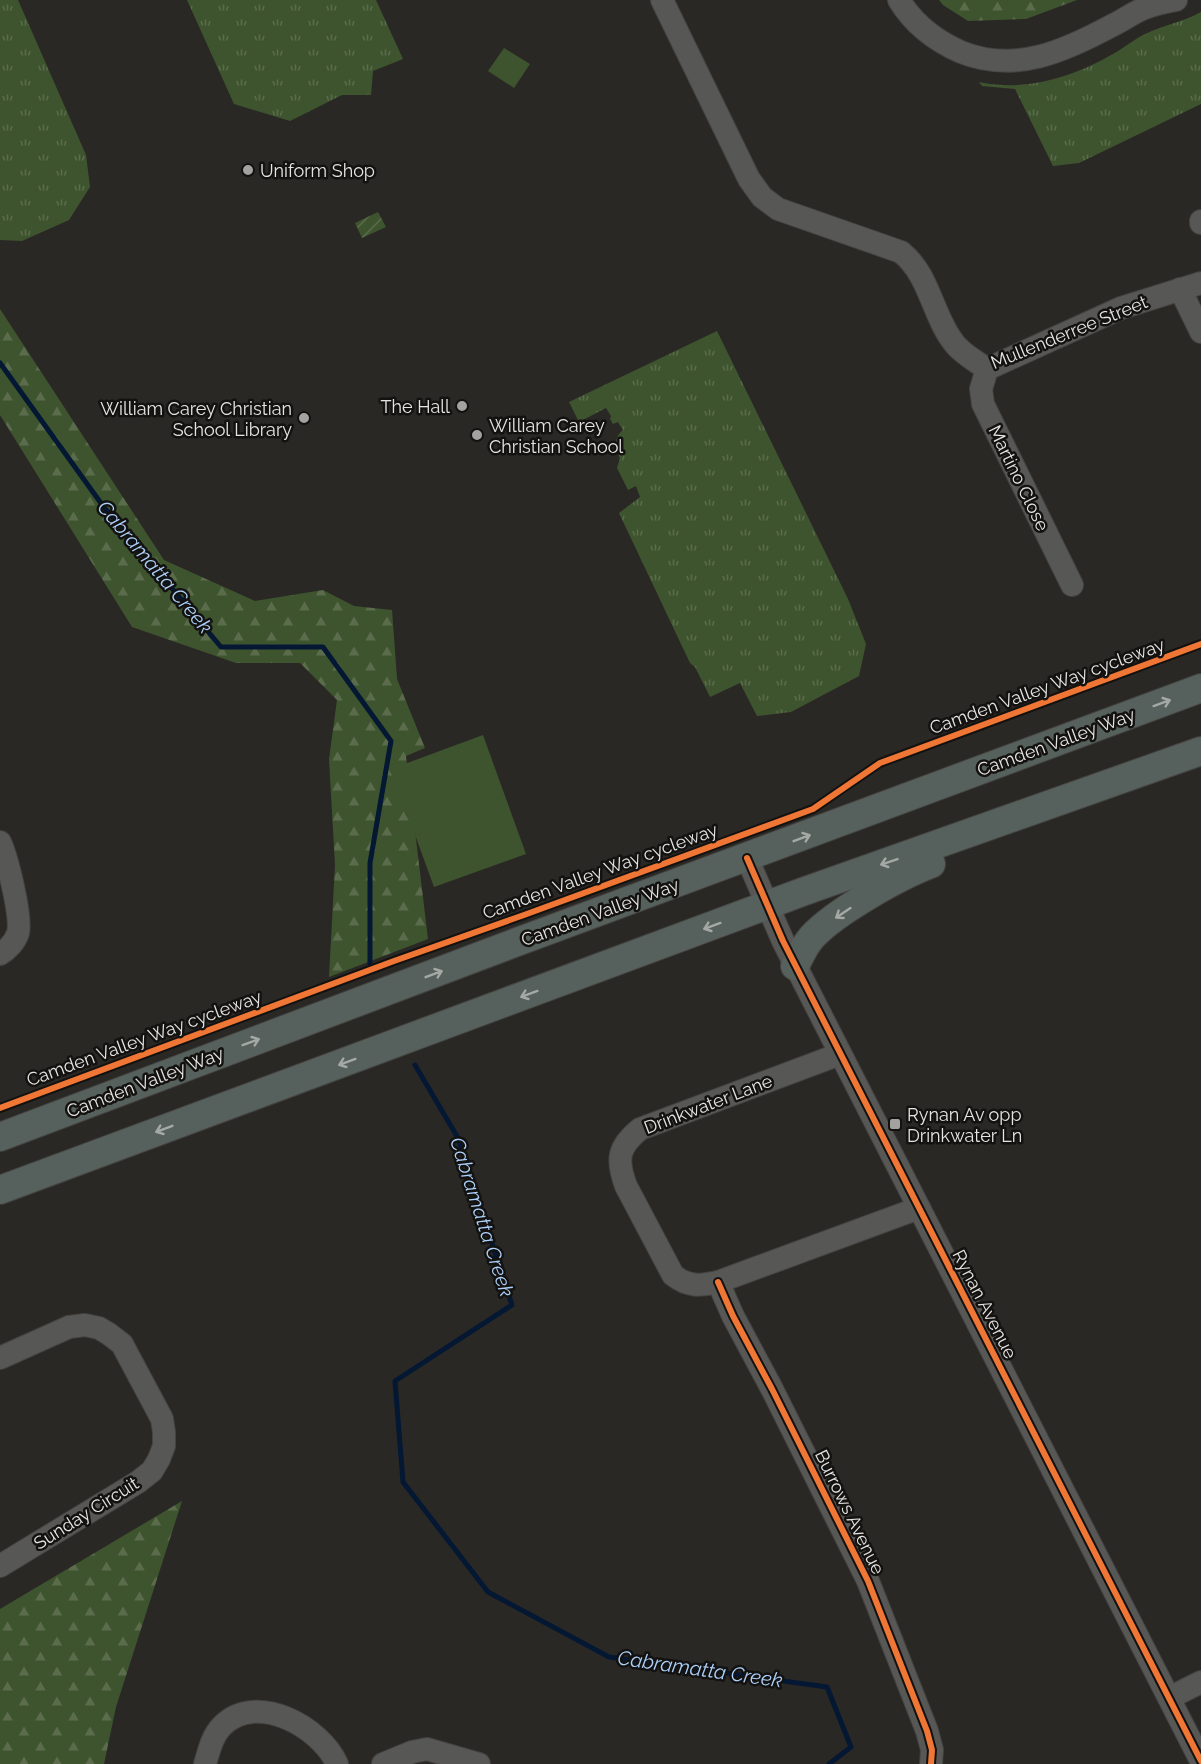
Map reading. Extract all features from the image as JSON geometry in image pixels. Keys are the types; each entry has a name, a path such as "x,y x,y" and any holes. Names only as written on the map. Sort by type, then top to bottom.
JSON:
{"main road":[{"name":"Camden Valley Way","path":"0,1137 1201,688"},
{"path":"0,1190 767,906 1201,751"},
{"path":"795,966 804,947 816,933 891,882 924,867 1077,813 1141,772"}],"street":[{"name":"Mullenderree Street","path":"662,0 749,179 762,197 778,209 901,252 919,272 955,345 987,369 1098,318 1191,286"},
{"path":"899,0 921,26 948,45 967,54 996,60 1023,61 1052,54 1097,34 1146,8 1176,0"},
{"path":"1191,286 1201,332"},
{"name":"Martino Close","path":"987,369 981,389 983,404 1072,585"},
{"path":"0,842 11,876 18,924 18,934 12,944 0,954"},
{"name":"Rynan Avenue","path":"747,858 795,966 1201,1761"},
{"name":"Drinkwater Lane","path":"840,1054 640,1129 626,1142 621,1151 621,1172 626,1186 673,1275 682,1282 702,1286 919,1208"},
{"name":"Burrows Avenue","path":"718,1282 733,1316 868,1581 927,1731 932,1750 932,1764"},
{"name":"Sunday Circuit","path":"0,1358 69,1327 85,1325 99,1328 122,1344 162,1419 164,1446 152,1471 138,1482 0,1566"},
{"path":"1169,1698 1201,1682"},
{"path":"205,1764 212,1740 221,1726 233,1717 248,1712 264,1712 292,1720 309,1729 324,1742 337,1764"},
{"path":"383,1764 412,1752 427,1749 479,1764"}],"green space":[{"path":"0,0 18,0 86,155 90,187 69,220 22,241 0,240"},
{"path":"187,0 376,0 403,59 373,71 371,95 342,95 290,121 234,104"},
{"path":"939,0 1077,0 1026,19 968,21"},
{"path":"1201,12 1201,104 1079,163 1053,166 1015,89 982,86 979,82 997,85 1032,84 1065,76 1098,62 1145,34"},
{"path":"504,48 530,64 514,88 488,71"},
{"path":"378,212 386,227 362,238 355,223"},
{"path":"0,309 164,560 255,601 323,590 354,606 392,610 397,679 425,748 406,756 428,939 329,977 335,865 329,759 337,700 300,663 236,663 132,627 0,415"},
{"path":"717,331 848,599 866,644 859,676 791,712 757,716 740,683 710,697 695,667 690,663 619,513 640,497 636,486 628,490 617,468 620,458 617,440 623,430 618,422 613,424 606,408 579,422 569,402"},
{"path":"483,735 526,854 434,887 391,769"},
{"path":"182,1501 116,1707 104,1764 0,1764 0,1609"}],"waterway":[{"name":"Cabramatta Creek","path":"0,363 103,506 221,647 323,647 391,741 370,863 370,963"},
{"name":"Cabramatta Creek","path":"415,1065 458,1138 512,1305 395,1381 403,1482 488,1592 609,1657 827,1687 851,1747 829,1764"}],"cycle path":[{"name":"Camden Valley Way cycleway","path":"0,1108 394,961 813,809 880,763 1201,644"},
{"path":"747,858 783,941 1201,1761"},
{"path":"718,1282 733,1316 868,1581 927,1731 932,1750 931,1764"}],"place":[{"name":"Uniform Shop","path":"248,170"},
{"name":"The Hall","path":"462,406"},
{"name":"William Carey Christian School Library","path":"304,418"},
{"name":"William Carey Christian School","path":"477,435"},
{"name":"Rynan Av opp Drinkwater Ln","path":"895,1124"}]}
